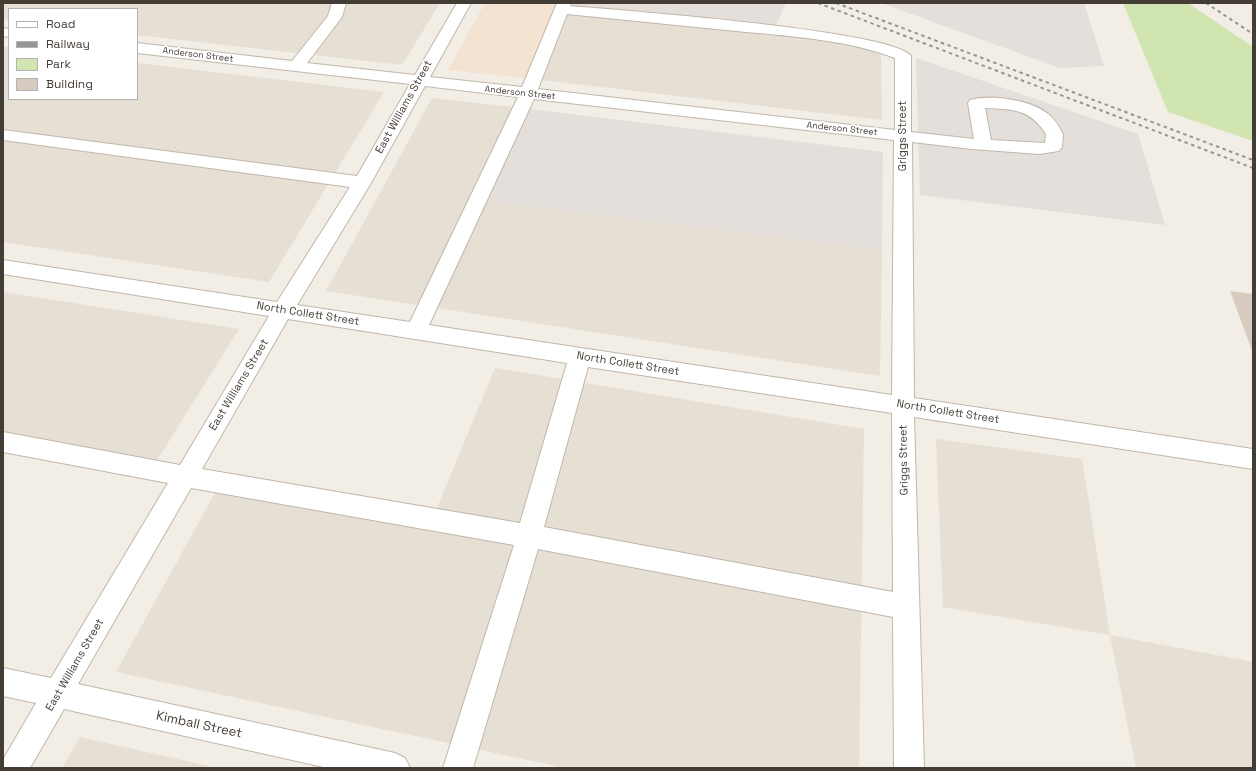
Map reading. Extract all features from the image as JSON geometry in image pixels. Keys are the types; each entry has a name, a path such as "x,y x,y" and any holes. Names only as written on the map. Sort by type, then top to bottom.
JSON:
{"street":[{"path":"295,67 335,18 339,3"},
{"name":"East Williams Street","path":"14,768 283,310 362,183 418,81 464,3"},
{"path":"416,331 528,93 563,6"},
{"name":"Griggs Street","path":"563,6 774,30 852,41 881,47 902,56 903,405 909,768"},
{"name":"Anderson Street","path":"138,48 983,144 1039,149 1052,147 1055,134 1043,117 1028,108 1004,104 976,103 983,144"},
{"path":"3,135 362,183"},
{"name":"North Collett Street","path":"6,271 283,310 1253,460"},
{"path":"458,768 529,536 580,357"},
{"path":"3,442 185,476 529,536 907,606"},
{"name":"Kimball Street","path":"3,682 395,768"}],"shaded area":[{"path":"3,3 440,3 402,65 138,35 138,8 8,8 8,20 3,19"},
{"path":"485,3 564,3 533,79 448,70"},
{"path":"564,3 786,3 774,30 561,9"},
{"path":"881,3 1084,3 1104,66 1060,68"},
{"path":"561,9 881,47 882,120 533,79"},
{"path":"3,47 8,47 8,100 138,100 138,63 384,92 269,282 3,242"},
{"path":"916,58 1138,134 1165,225 920,195"},
{"path":"432,98 521,108 478,200 882,250 880,376 326,291"},
{"path":"521,108 883,152 882,250 478,200"},
{"path":"3,292 239,329 151,470 3,442"},
{"path":"495,368 864,429 859,768 565,768 116,672 221,482 432,520"},
{"path":"936,439 1082,459 1110,635 943,607"},
{"path":"1110,635 1253,662 1253,768 1136,768"},
{"path":"80,737 217,768 62,768"}],"green space":[{"path":"1123,3 1188,3 1253,47 1253,141 1168,112"}],"building":[{"path":"1230,291 1253,294 1253,353"}],"railway":[{"path":"818,3 1253,168"},
{"path":"836,3 1253,160"},
{"path":"1206,3 1253,34"}]}
